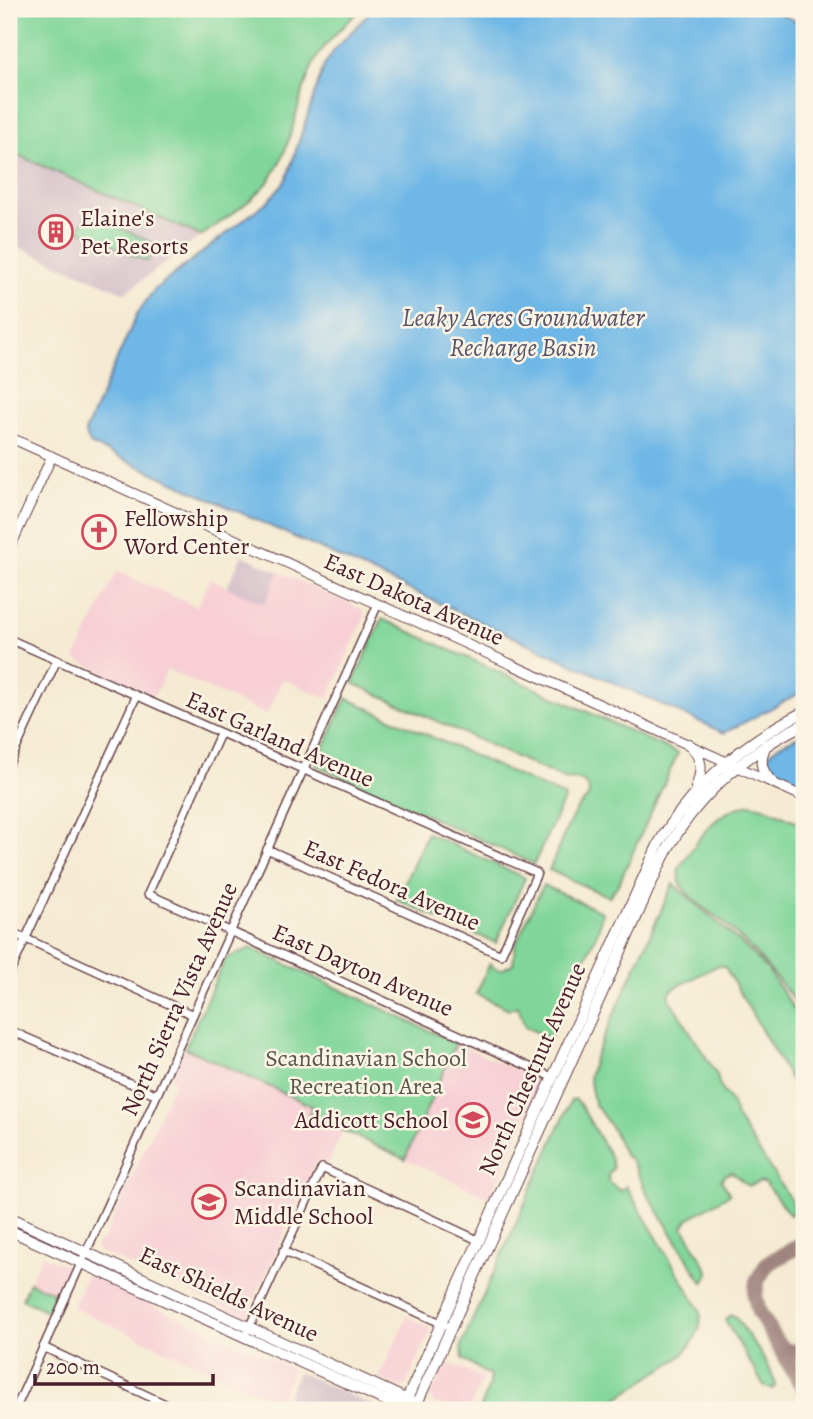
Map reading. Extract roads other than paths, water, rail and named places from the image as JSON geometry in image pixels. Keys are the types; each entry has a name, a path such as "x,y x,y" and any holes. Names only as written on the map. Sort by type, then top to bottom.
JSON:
{"main road":[{"name":"North Chestnut Avenue","path":"408,1407 631,915 659,843 694,794 726,761 760,736 804,712"},
{"name":"North Chestnut Avenue","path":"631,915 678,833 708,794 737,766 766,745 804,724"},
{"path":"689,744 702,765 694,794"},
{"path":"766,745 761,765 764,774 772,782"},
{"name":"East Shields Avenue","path":"9,1217 408,1407"},
{"name":"East Shields Avenue","path":"9,1230 247,1332"}],"street":[{"name":"East Dakota Avenue","path":"9,437 804,797"},
{"path":"9,550 11,538 52,456"},
{"name":"North Sierra Vista Avenue","path":"15,1410 378,604"},
{"name":"East Garland Avenue","path":"9,639 537,873 501,955"},
{"path":"9,764 57,660"},
{"path":"9,975 136,697"},
{"name":"East Dayton Avenue","path":"220,734 148,894 557,1079"},
{"name":"East Fedora Avenue","path":"267,849 501,955"},
{"path":"9,931 193,1015"},
{"path":"9,1030 156,1095"},
{"path":"247,1332 322,1168 483,1243"},
{"path":"283,1251 446,1325"},
{"path":"43,1347 178,1410"},
{"name":"East Shields Avenue","path":"408,1407 431,1410"}],"water":[{"name":"Leaky Acres Groundwater Recharge Basin","path":"373,9 770,9 804,25 804,691 724,733 90,444 85,432 137,314 154,290 269,200 286,180 324,66 335,49"},
{"path":"804,734 804,786 766,766 774,750"}],"waterway":[{"path":"800,9 804,11"}],"place":[{"name":"Elaine's Pet Resorts","path":"56,232"},
{"name":"Fellowship Word Center","path":"99,532"},
{"name":"Addicott School","path":"473,1120"},
{"name":"Scandinavian Middle School","path":"209,1202"}],"park label":[{"name":"Scandinavian School Recreation Area","path":"366,1072"}]}
